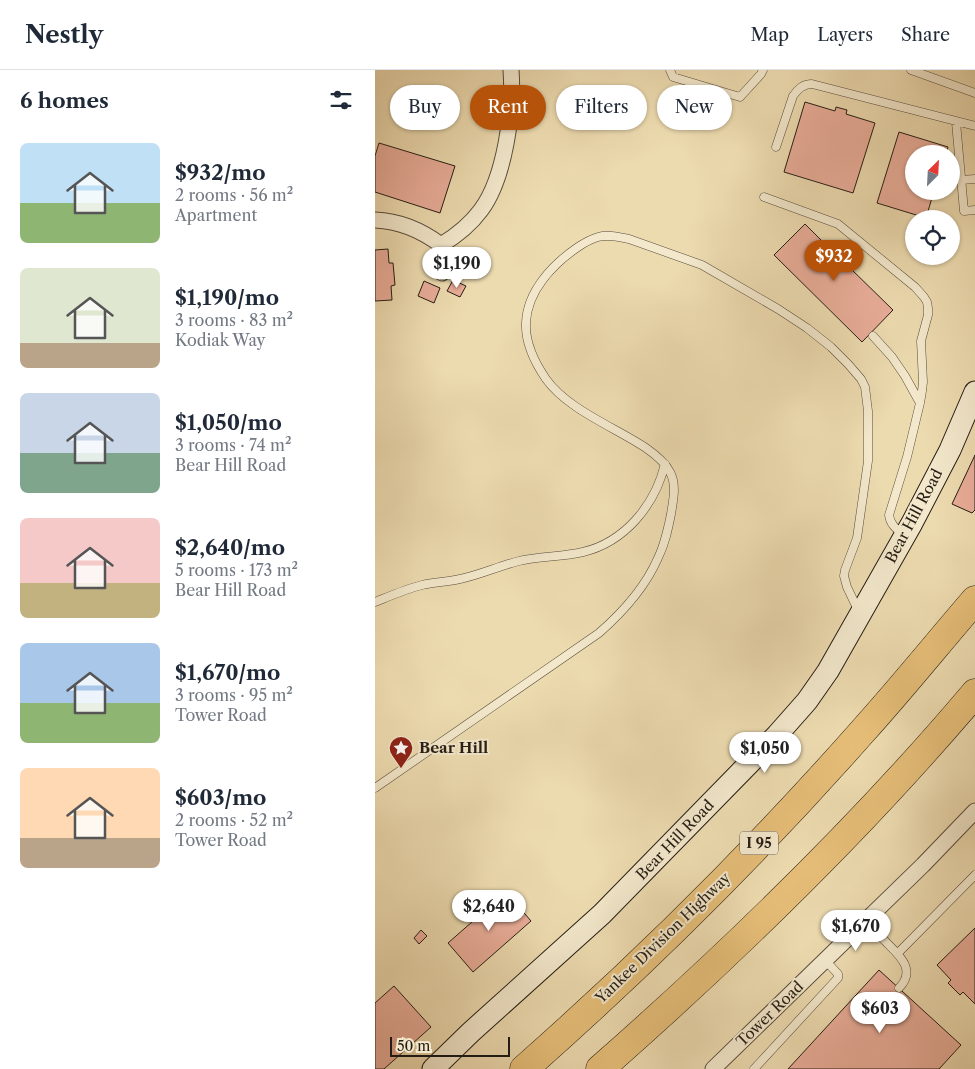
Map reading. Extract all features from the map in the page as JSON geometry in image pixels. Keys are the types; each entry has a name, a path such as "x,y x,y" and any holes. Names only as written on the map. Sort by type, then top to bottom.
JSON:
{"highway":[{"name":"Yankee Division Highway","path":"524,1069 626,975 745,858 863,732 975,600"},
{"path":"600,1069 785,898 904,774 975,693"}],"street":[{"path":"441,245 468,225 481,210 492,190 501,167 505,145 511,101 511,70"},
{"path":"375,220 410,226 441,245 442,273"},
{"name":"Bear Hill Road","path":"433,1069 471,1032 602,914 777,736 804,706 832,664 905,535 950,450 975,392"},
{"name":"Tower Road","path":"713,1069 923,866 975,811"}],"lane":[{"path":"670,70 673,77 741,97 763,70"},
{"path":"911,70 975,93"},
{"path":"777,147 793,96 797,90 807,84 975,126"},
{"path":"956,122 964,211 975,210"},
{"path":"961,180 975,179"},
{"path":"764,196 838,224 915,286 925,297 929,308 921,341 923,382 920,403 907,457 889,515 889,519 894,527 905,535"},
{"path":"375,788 599,633 619,615 637,594 659,558 673,502 674,488 670,471 657,456 646,448 573,405 559,394 547,381 537,365 526,336 527,311 537,288 561,260 599,236 629,239 714,270 807,328 841,356 861,380 865,387 869,411 868,461 857,538 844,576 847,587 860,614"},
{"path":"873,336 892,357 920,403"},
{"path":"375,602 420,586 461,579 521,561 570,555 598,547 612,540 623,531 645,508 654,495 665,464"},
{"path":"897,953 975,875"},
{"path":"865,922 904,962 907,972 905,981 899,988"},
{"path":"754,1069 838,978 838,974 825,960"}],"building":[{"path":"805,102 835,111 836,107 847,110 846,114 875,123 853,193 784,172"},
{"path":"899,132 941,145 905,145 905,200 931,200 928,210 905,210 905,212 877,203"},
{"path":"379,143 455,166 440,213 375,192 375,156"},
{"path":"805,224 829,248 834,244 852,262 848,266 893,310 862,342 774,255"},
{"path":"459,248 474,256 466,272 451,264"},
{"path":"388,249 389,263 393,263 395,285 391,286 392,300 375,301 375,250"},
{"path":"453,280 466,286 460,297 447,291"},
{"path":"424,281 440,288 434,303 418,296"},
{"path":"975,455 975,510 972,513 952,504"},
{"path":"506,892 531,921 473,972 448,943"},
{"path":"975,928 975,1004 963,992 960,995 948,983 951,980 937,965"},
{"path":"421,930 427,936 419,944 414,938"},
{"path":"879,970 961,1045 939,1069 788,1069"},
{"path":"394,986 431,1027 384,1069 375,1069 375,1003"}],"place":[{"name":"Bear Hill","path":"401,769"}]}
